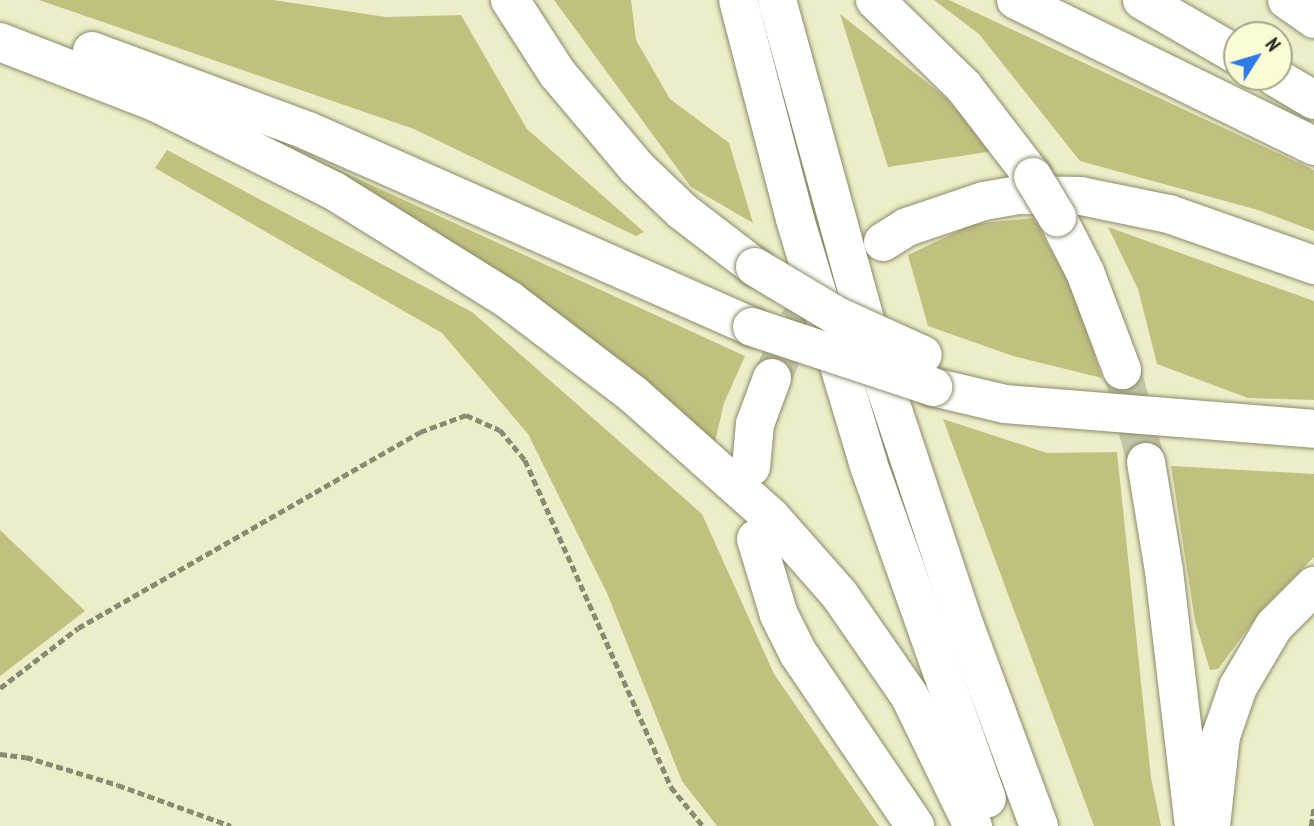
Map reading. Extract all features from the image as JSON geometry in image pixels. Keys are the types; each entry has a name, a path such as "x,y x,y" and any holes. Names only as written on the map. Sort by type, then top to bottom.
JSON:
{"highway":[{"path":"510,0 557,73 628,159 682,211 755,267 928,371 1005,404 1111,410 1314,429"},
{"path":"738,0 792,208 864,449 998,826"},
{"path":"777,0 833,212 893,414 966,629 1039,826"},
{"path":"875,0 964,87 1033,177 1086,272 1122,370"},
{"path":"1016,0 1314,146"},
{"path":"1142,0 1223,47"},
{"path":"0,22 170,77 296,126 752,327 928,371"},
{"path":"0,42 155,102 362,206 509,300 634,395 771,517 839,594 909,695 972,826"},
{"path":"1293,88 1314,100"},
{"path":"883,242 907,227 984,201 1071,195 1169,214 1314,265"},
{"path":"751,467 755,424 772,378"},
{"path":"1146,462 1164,570 1194,826"},
{"path":"756,539 779,615 799,653 915,826"},
{"path":"1212,826 1221,736 1238,687 1274,626 1314,586"}],"main road":[{"path":"1285,0 1314,20"}],"path":[{"path":"0,688 78,628 420,432 466,415 500,430 525,460 671,787 702,826"},
{"path":"0,754 26,757 118,785 231,826"},
{"path":"1311,826 1314,808"}],"shaded area":[{"path":"39,0 273,0 386,17 461,15 527,129 644,232 636,236 414,129"},
{"path":"554,0 631,0 636,40 670,99 729,143 753,223 691,187"},
{"path":"934,0 949,0 1314,170 1314,231 1258,210 1080,161 979,34"},
{"path":"840,14 944,96 994,151 888,167"},
{"path":"260,134 745,356 724,403 714,446"},
{"path":"167,150 472,312 702,514 774,674 879,826 717,826 682,781 607,593 528,434 442,333 155,168"},
{"path":"1033,218 1074,292 1102,378 1013,356 928,326 908,255 973,224"},
{"path":"1108,227 1314,301 1314,400 1248,398 1157,364 1138,289"},
{"path":"943,419 1047,453 1117,452 1151,778 1161,826 1094,826"},
{"path":"1171,466 1314,474 1314,557 1264,607 1218,669 1210,670 1195,621"},
{"path":"0,530 85,611 0,676"}],"tunnel":[{"path":"772,378 796,325 834,279"},
{"path":"1122,370 1146,462"}]}
